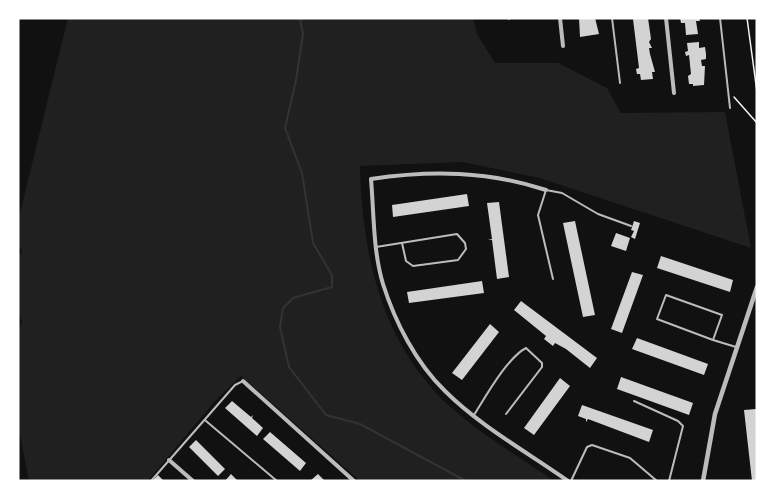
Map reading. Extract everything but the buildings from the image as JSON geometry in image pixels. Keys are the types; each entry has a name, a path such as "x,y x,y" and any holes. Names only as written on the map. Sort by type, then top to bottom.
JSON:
{"street":[{"path":"560,18 563,46"},
{"path":"666,18 674,93"},
{"path":"546,190 520,182 452,172 371,179 376,246 383,282 396,319 420,360 445,391 474,415 569,481"},
{"path":"703,481 715,414 757,287"},
{"path":"243,381 354,481"},
{"path":"169,460 193,481"}],"lane":[{"path":"612,18 620,83"},
{"path":"720,18 730,108"},
{"path":"553,279 538,215 546,190 562,193 598,214 630,226"},
{"path":"376,246 457,234 465,243 466,249 458,260 412,266 406,261 402,243"},
{"path":"713,340 722,315 666,295 657,319 713,340 736,347"},
{"path":"474,415 490,388 518,354 526,348 531,350 542,363 542,367 506,414"},
{"path":"151,481 235,385 243,381"},
{"path":"634,401 678,421 683,426 669,481"},
{"path":"205,420 277,481"},
{"path":"569,481 587,447 592,445 630,458 657,481"}],"path":[{"path":"747,18 757,92"},
{"path":"729,96 736,99 757,123"}],"shaded area":[{"path":"68,18 473,18 477,34 495,63 558,63 607,88 621,113 725,112 751,248 540,178 462,162 360,166 365,230 371,261 379,292 404,349 421,375 455,411 554,481 360,481 241,376 215,401 148,481 29,481 18,424 18,336 22,320 18,313 18,261 22,250 19,247 18,221"}],"waterway":[{"path":"300,18 303,34 285,128 302,173 313,243 332,275 332,287 293,298 283,308 280,327 289,367 326,415 360,424 466,481"}]}
